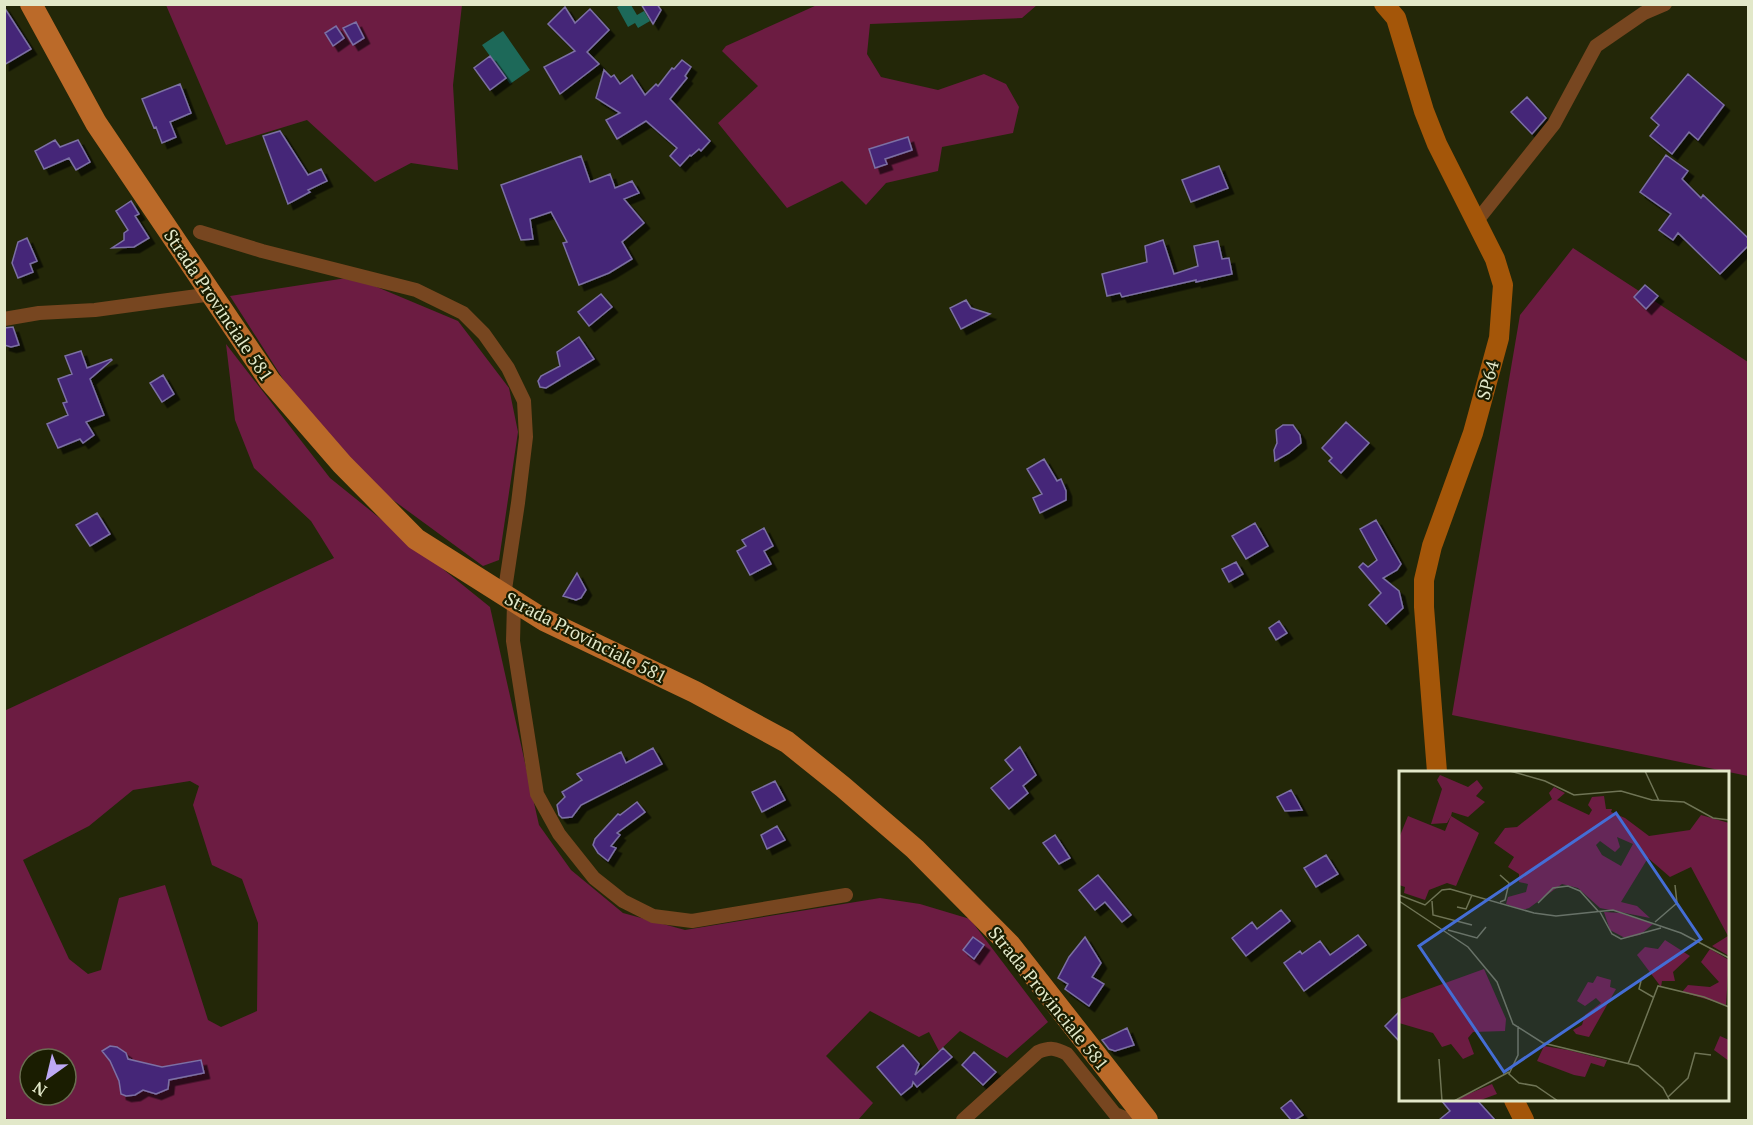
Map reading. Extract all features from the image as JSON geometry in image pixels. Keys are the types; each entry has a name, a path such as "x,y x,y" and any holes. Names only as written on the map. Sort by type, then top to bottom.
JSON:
{"main road":[{"name":"Strada Provinciale 581","path":"31,4 96,123 270,381 342,464 416,539 544,620 695,692 787,742 915,849 1010,945 1145,1119"}],"street":[{"name":"SP64","path":"1384,4 1396,18 1424,111 1437,144 1495,260 1503,285 1498,338 1473,433 1432,546 1424,580 1424,607 1437,771"},
{"path":"1476,222 1554,124 1596,46 1644,13 1665,4"},
{"path":"200,232 262,251 416,290 463,313 484,334 508,368 524,401 526,437 509,599 513,641 537,794 560,834 594,878 623,901 653,916 692,921 846,895"},
{"path":"4,320 39,313 95,310 212,294"},
{"path":"963,1120 1038,1052 1048,1047 1067,1054 1115,1114 1129,1120 1145,1119"},
{"path":"1514,1101 1524,1120"}],"shaded area":[{"path":"166,5 462,5 453,85 458,170 411,163 375,182 307,120 226,145"},
{"path":"817,5 1037,5 1022,18 870,24 867,54 881,77 938,90 984,74 1006,84 1019,107 1013,133 942,147 938,171 886,183 866,205 842,181 787,208 718,123 758,86 722,51 726,46"},
{"path":"1573,248 1748,362 1748,776 1452,715 1520,315"},
{"path":"353,277 458,321 509,388 518,432 499,560 483,566 382,492 297,401 230,296"},
{"path":"226,344 330,478 490,607 539,825 571,870 623,913 685,930 880,898 920,904 970,919 1048,1022 1007,1058 960,1031 939,1051 929,1032 919,1037 870,1011 826,1056 873,1103 858,1120 8,1120 4,1116 4,711 334,558 311,521 254,468 235,420","holes":["190,781 199,786 193,805 212,865 242,879 258,923 257,1011 221,1027 208,1020 165,885 119,898 101,970 88,974 69,959 23,860 89,826 133,790"]}],"water":[{"path":"631,5 637,15 644,11 650,21 638,28 635,23 628,27 617,7"},
{"path":"503,31 530,70 510,84 482,45"}],"building":[{"path":"641,4 657,4 661,10 653,24"},
{"path":"4,7 31,49 4,65"},
{"path":"565,7 575,23 590,9 609,30 587,52 599,64 560,94 544,67 575,51 548,24"},
{"path":"356,22 364,38 353,45 343,28"},
{"path":"336,26 344,38 333,46 325,33"},
{"path":"490,56 506,78 490,90 474,68"},
{"path":"682,60 691,67 685,76 687,78 670,99 710,141 701,151 699,149 690,155 680,166 670,156 677,148 646,121 617,139 606,120 620,113 596,98 604,70 611,77 614,75 620,84 632,75 645,95 656,84 658,86 672,68 674,69"},
{"path":"1688,74 1724,105 1698,140 1689,132 1672,154 1650,136 1659,125 1651,118"},
{"path":"180,84 191,113 170,122 176,137 162,143 142,99"},
{"path":"1527,97 1546,118 1532,134 1511,112"},
{"path":"280,131 308,175 321,169 327,181 308,190 310,192 288,204 263,136"},
{"path":"908,137 912,150 885,159 887,164 875,168 869,149"},
{"path":"55,140 60,147 78,140 90,162 76,170 69,158 44,169 35,151"},
{"path":"1666,155 1688,171 1682,179 1701,198 1703,195 1749,239 1749,245 1720,274 1678,233 1673,240 1659,230 1671,214 1640,192"},
{"path":"581,156 590,182 610,174 615,188 632,181 639,193 624,199 644,223 622,242 632,259 609,273 579,285 563,243 567,242 551,212 530,219 533,239 521,240 501,185"},
{"path":"1219,166 1228,188 1191,202 1182,180"},
{"path":"131,201 139,214 135,216 149,238 134,247 112,248 124,240 124,233 128,230 116,211"},
{"path":"27,238 37,261 30,264 33,272 18,278 12,263 18,242"},
{"path":"1163,240 1174,274 1198,266 1194,246 1218,241 1222,259 1229,258 1232,274 1122,297 1120,293 1107,296 1102,274 1147,262 1145,246"},
{"path":"1645,285 1658,296 1646,309 1634,297"},
{"path":"601,294 612,307 589,326 578,312"},
{"path":"966,300 971,308 990,314 961,329 950,308"},
{"path":"13,327 19,345 11,347 4,345 4,328"},
{"path":"579,337 594,359 546,388 540,387 538,381 541,376 560,366 557,352"},
{"path":"81,351 87,368 112,360 90,379 104,415 86,422 94,435 83,443 80,439 58,448 47,424 68,415 63,403 67,402 58,379 72,374 65,356"},
{"path":"163,375 174,394 162,402 150,383"},
{"path":"1346,422 1369,443 1341,473 1329,461 1332,458 1322,448"},
{"path":"1283,425 1293,425 1300,435 1301,443 1275,461 1276,430"},
{"path":"1044,459 1057,481 1061,479 1066,491 1066,500 1040,513 1033,498 1042,494 1027,469"},
{"path":"97,513 110,534 90,546 76,525"},
{"path":"1376,520 1401,564 1397,570 1383,578 1399,591 1403,608 1386,624 1369,605 1381,593 1359,567 1363,563 1368,567 1377,560 1360,529"},
{"path":"1255,523 1268,546 1246,559 1232,536"},
{"path":"764,528 773,546 764,551 771,564 750,575 737,551 746,546 742,540"},
{"path":"1236,562 1243,574 1229,582 1222,569"},
{"path":"577,573 586,590 581,598 576,600 563,596"},
{"path":"1279,621 1287,633 1276,640 1269,628"},
{"path":"1020,747 1036,775 1023,786 1028,793 1009,809 991,788 1013,770 1005,760"},
{"path":"653,748 662,764 581,805 572,817 562,818 559,815 557,805 565,797 562,792 582,780 577,774 621,752 626,763"},
{"path":"775,781 785,800 762,812 752,792"},
{"path":"1291,790 1302,810 1285,811 1277,797"},
{"path":"637,802 645,812 617,833 620,835 611,846 616,848 608,861 598,853 593,845 595,839 618,814 620,815"},
{"path":"777,826 785,840 767,849 761,835"},
{"path":"1055,835 1070,858 1059,864 1043,843"},
{"path":"1326,855 1338,874 1316,887 1304,868"},
{"path":"1098,875 1131,915 1122,922 1105,902 1095,910 1079,890"},
{"path":"1281,910 1290,921 1246,956 1232,938 1252,922 1257,929"},
{"path":"1358,935 1366,945 1304,991 1284,963 1300,951 1302,954 1320,941 1330,955"},
{"path":"973,937 984,945 974,959 963,950"},
{"path":"1085,937 1101,963 1092,977 1104,984 1089,1006 1065,989 1068,984 1058,978 1069,957"},
{"path":"1399,1012 1399,1041 1385,1026"},
{"path":"1127,1028 1134,1045 1115,1051 1109,1049 1102,1040"},
{"path":"903,1045 919,1064 915,1075 943,1048 952,1057 917,1087 913,1082 912,1086 901,1095 877,1067"},
{"path":"110,1046 117,1047 126,1053 128,1059 162,1067 201,1060 204,1073 169,1080 168,1089 156,1094 143,1090 135,1095 126,1096 121,1094 119,1081 110,1061 102,1051"},
{"path":"974,1052 996,1072 983,1085 962,1065"},
{"path":"1291,1100 1303,1115 1295,1120 1291,1120 1281,1108"},
{"path":"1442,1101 1478,1101 1495,1120 1439,1120 1450,1111"}]}
